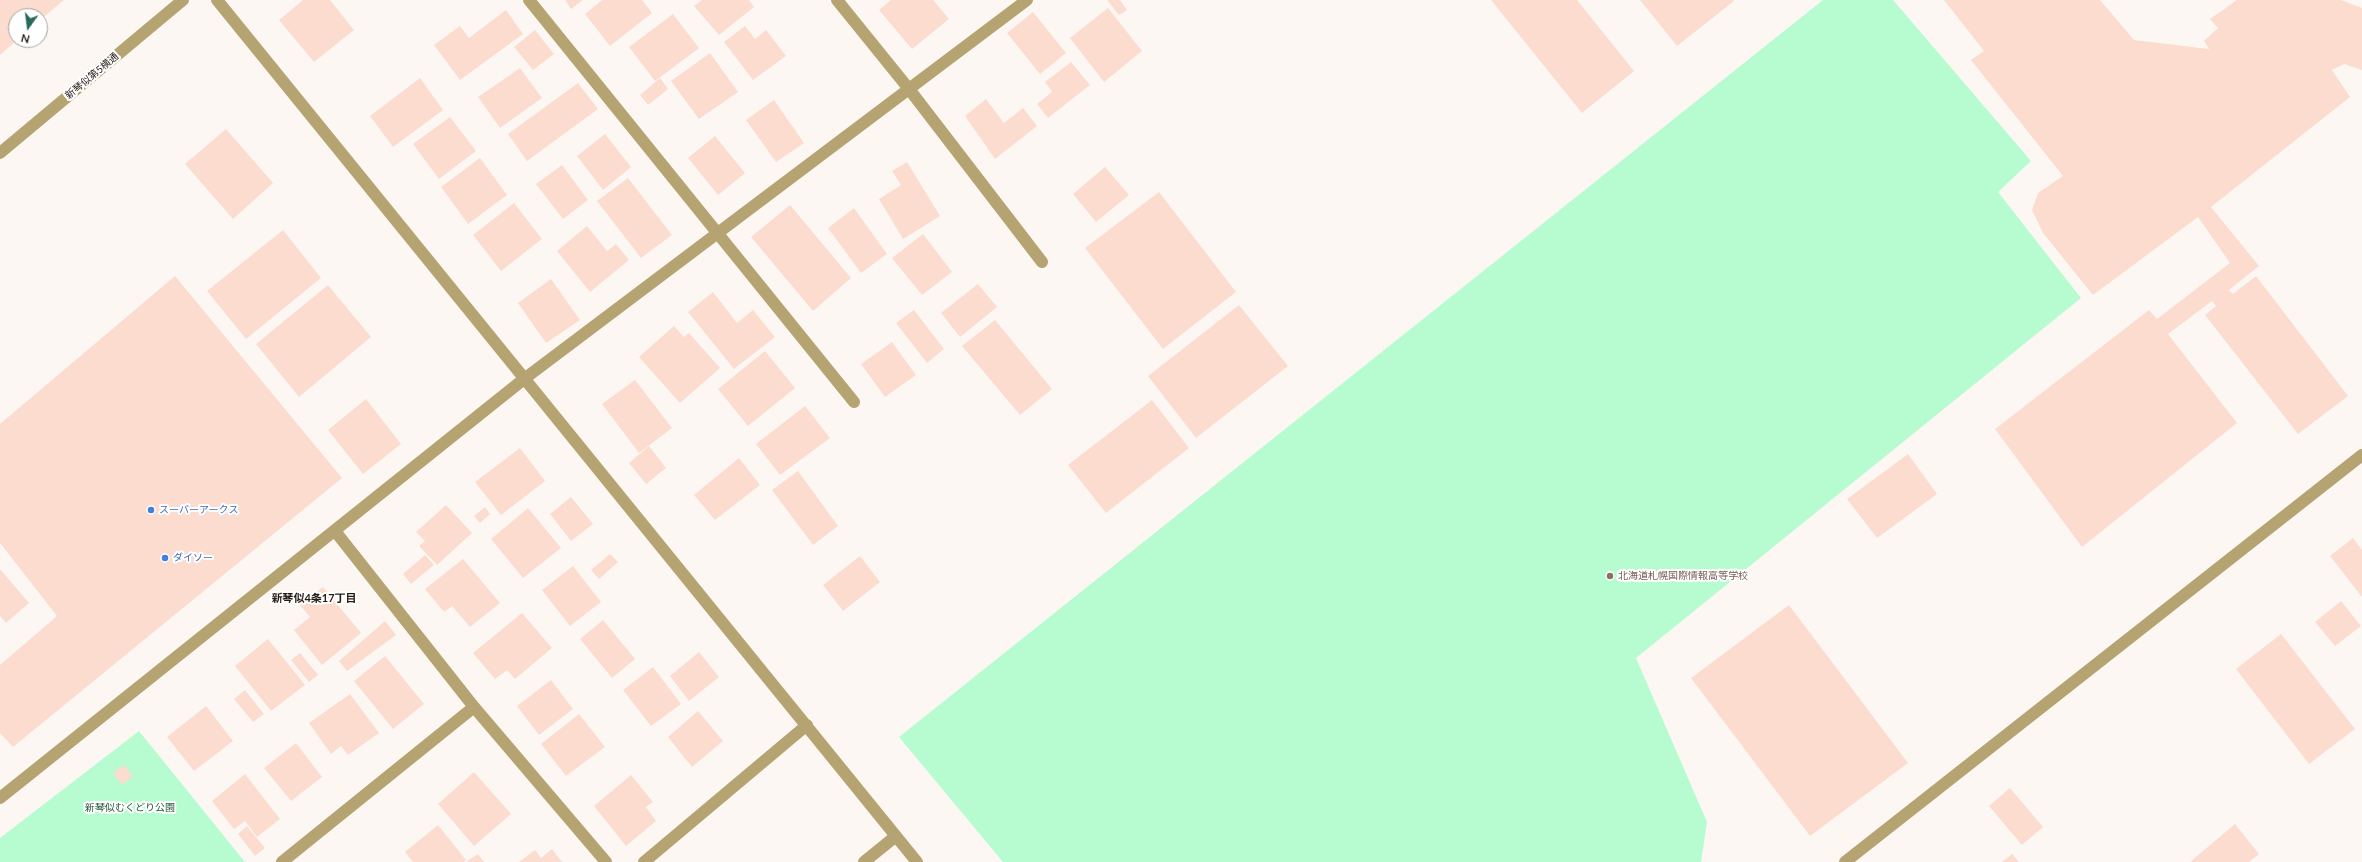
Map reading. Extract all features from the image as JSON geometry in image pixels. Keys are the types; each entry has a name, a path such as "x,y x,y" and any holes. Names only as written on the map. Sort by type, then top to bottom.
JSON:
{"street":[{"name":"新琴似第5横通","path":"0,153 183,0"},
{"path":"217,0 917,862"},
{"path":"529,0 854,402"},
{"path":"837,0 910,89 1042,262"},
{"path":"0,798 524,379 1027,0"},
{"path":"1845,862 2362,455"},
{"path":"335,531 474,707 606,862"},
{"path":"282,862 474,707"},
{"path":"644,862 807,726"},
{"path":"864,862 896,836"}],"green space":[{"path":"1823,0 1893,0 2031,161 1998,192 2081,298 1636,658 1707,822 1701,862 1003,862 899,737"},
{"name":"新琴似むくどり公園","path":"139,731 245,862 0,862 0,838"}],"building":[{"path":"0,0 64,0 48,13 48,8 8,8 8,48 0,55"},
{"path":"303,0 330,0 354,30 314,62 279,20"},
{"path":"565,0 583,0 571,9"},
{"path":"602,0 642,0 652,13 610,46 585,14"},
{"path":"702,0 749,0 754,7 719,35 694,6"},
{"path":"891,0 933,0 949,19 912,49 879,10"},
{"path":"1107,0 1120,0 1127,10 1119,15"},
{"path":"1491,0 1577,0 1634,71 1582,113"},
{"path":"1640,0 1733,0 1734,1 1677,46"},
{"path":"1944,0 2100,0 2134,40 2209,49 2204,41 2218,28 2210,19 2237,0 2341,0 2362,8 2362,70 2344,64 2332,70 2350,97 2211,207 2259,266 2229,290 2233,294 2256,276 2348,396 2298,434 2205,315 2216,306 2212,301 2168,334 2237,423 2082,547 1995,429 2149,310 2157,319 2230,263 2198,217 2093,295 2043,233 2032,210 2038,193 2063,176 1971,60 1984,51"},
{"path":"1108,8 1142,51 1104,82 1070,38"},
{"path":"506,10 523,34 460,80 434,45 460,26 469,38"},
{"path":"1033,12 1066,53 1040,74 1007,33"},
{"path":"673,14 699,48 655,81 629,47"},
{"path":"745,26 755,39 766,30 786,56 753,80 724,42"},
{"path":"535,30 554,54 533,70 514,47"},
{"path":"710,53 738,92 699,119 671,81"},
{"path":"1071,62 1090,85 1048,118 1037,104 1052,92 1045,82"},
{"path":"520,68 542,98 500,128 478,97"},
{"path":"420,78 443,110 393,147 370,116"},
{"path":"660,78 668,89 648,105 640,95"},
{"path":"578,83 598,109 527,161 508,134"},
{"path":"986,99 1004,123 1023,108 1037,126 995,159 965,116"},
{"path":"774,100 804,143 776,162 746,120"},
{"path":"450,117 476,151 439,179 413,144"},
{"path":"226,129 273,183 233,219 185,164"},
{"path":"605,134 631,167 603,190 577,156"},
{"path":"715,136 745,173 718,195 688,158"},
{"path":"480,158 507,195 468,224 441,187"},
{"path":"907,162 940,216 903,239 879,199 901,185 892,171"},
{"path":"562,165 588,200 563,219 536,184"},
{"path":"1105,167 1129,195 1096,222 1073,194"},
{"path":"628,178 672,235 641,258 597,201"},
{"path":"1159,192 1236,292 1163,349 1085,248"},
{"path":"514,203 542,239 501,271 473,235"},
{"path":"790,205 851,278 813,311 751,237"},
{"path":"854,208 887,254 861,273 828,228"},
{"path":"587,226 607,251 616,244 629,260 590,292 557,251"},
{"path":"283,230 321,278 246,339 207,291"},
{"path":"923,234 952,272 922,295 892,258"},
{"name":"スーパーアークス","path":"175,276 342,478 13,747 0,733 0,665 57,616 0,543 0,424"},
{"path":"551,279 580,320 546,343 518,303"},
{"path":"978,284 997,307 960,337 941,313"},
{"path":"328,285 371,337 299,397 256,344"},
{"path":"713,292 737,323 753,310 775,337 734,369 688,312"},
{"path":"1239,305 1288,366 1196,438 1148,376"},
{"path":"914,310 944,349 927,363 896,323"},
{"path":"995,320 1052,389 1020,415 962,346"},
{"path":"674,326 684,337 689,333 720,368 680,403 639,357"},
{"path":"892,342 916,375 885,397 861,364"},
{"path":"765,351 795,388 748,426 718,389"},
{"path":"635,380 672,428 639,453 602,404"},
{"path":"366,399 401,444 363,474 328,430"},
{"path":"1152,400 1189,448 1106,513 1068,465"},
{"path":"805,406 830,438 780,475 756,444"},
{"path":"649,446 666,468 646,484 629,463"},
{"path":"520,448 545,481 501,515 475,482"},
{"path":"1908,454 1937,494 1877,538 1847,499"},
{"path":"739,458 760,485 715,520 694,495"},
{"path":"798,471 838,526 813,545 772,490"},
{"path":"571,497 593,524 571,541 550,514"},
{"path":"446,505 472,533 437,565 419,546 425,541 416,532"},
{"path":"485,507 490,514 480,523 474,516"},
{"path":"528,508 561,548 523,578 491,539"},
{"path":"2353,538 2362,550 2362,597 2330,556"},
{"path":"610,554 618,562 599,579 591,570"},
{"path":"425,555 434,565 411,584 403,574"},
{"path":"860,556 880,582 843,611 823,585"},
{"path":"463,559 500,603 470,627 452,606 444,612 425,589"},
{"path":"573,566 601,602 570,626 542,590"},
{"path":"0,569 29,603 6,623 0,616"},
{"path":"323,587 361,633 322,665 294,630 310,617 300,605"},
{"path":"2341,601 2361,626 2335,646 2315,622"},
{"path":"1789,605 1908,763 1810,836 1691,678"},
{"path":"522,613 552,648 515,679 507,670 495,679 473,653"},
{"path":"603,620 635,659 612,678 580,639"},
{"path":"385,621 396,635 347,671 339,661"},
{"path":"2281,634 2355,729 2309,764 2236,669"},
{"path":"268,639 305,685 271,711 235,666"},
{"path":"699,652 719,677 689,701 670,676"},
{"path":"300,653 318,675 309,682 291,660"},
{"path":"385,656 424,704 393,729 354,681"},
{"path":"653,667 681,704 651,726 623,690"},
{"path":"551,680 573,709 539,735 517,706"},
{"path":"245,690 264,714 253,722 234,699"},
{"path":"350,694 379,733 348,755 341,746 331,754 309,723"},
{"path":"206,706 233,741 194,771 167,737"},
{"path":"698,711 723,741 692,767 668,737"},
{"path":"579,714 605,747 566,776 541,744"},
{"path":"296,743 322,777 291,801 264,768"},
{"path":"124,765 133,776 122,785 113,773"},
{"path":"474,772 511,814 474,846 438,804"},
{"path":"245,774 280,819 257,837 245,821 234,829 212,801"},
{"path":"631,775 653,802 646,807 656,821 626,846 594,806"},
{"path":"2010,788 2043,827 2022,845 1989,806"},
{"path":"2235,824 2259,854 2249,862 2190,862"},
{"path":"438,825 466,860 464,862 413,862 405,852"},
{"path":"247,826 265,848 255,856 238,834"},
{"path":"552,849 562,862 519,862 535,850 541,858"},
{"path":"478,854 484,862 467,861"},
{"path":"2012,854 2019,862 2002,862"}],"place":[{"name":"スーパーアークス","path":"151,510"},
{"name":"ダイソー","path":"165,558"},
{"name":"北海道札幌国際情報高等学校","path":"1610,576"}],"district":[{"name":"新琴似4条17丁目","path":"314,598"}]}
